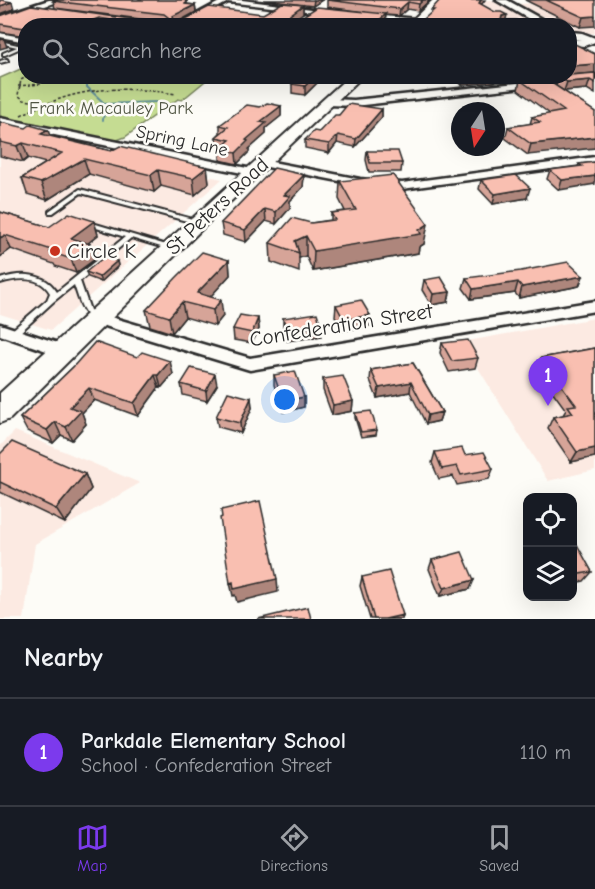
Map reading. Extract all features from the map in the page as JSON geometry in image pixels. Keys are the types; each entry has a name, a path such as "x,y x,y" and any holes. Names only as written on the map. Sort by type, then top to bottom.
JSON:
{"main road":[{"path":"418,18 438,0"},
{"name":"St Peters Road","path":"0,411 198,222 348,84"}],"street":[{"path":"0,19 58,0"},
{"path":"193,18 227,0 338,12"},
{"path":"500,0 533,18"},
{"path":"307,15 322,5"},
{"path":"32,9 48,11"},
{"path":"356,14 381,18"},
{"path":"0,35 18,38"},
{"path":"577,80 595,77"},
{"path":"329,102 354,103 555,84"},
{"name":"Spring Lane","path":"4,122 257,168 402,186 595,160"},
{"name":"Confederation Street","path":"97,318 250,364 595,306"},
{"path":"7,331 64,351"}],"lane":[{"path":"0,42 18,46"},
{"path":"4,54 18,48"},
{"path":"0,62 7,60"},
{"path":"51,212 80,191 198,222"},
{"path":"81,221 171,248"},
{"path":"7,331 50,302 130,236"},
{"path":"0,281 18,276 43,281 52,287 54,293 50,302"},
{"path":"76,280 87,311 97,318"}],"path":[{"path":"40,84 18,86 18,95 24,100 43,104"},
{"path":"4,122 67,94 86,90 135,88 176,94"}],"shaded area":[{"path":"445,0 492,0 524,18 475,18"},
{"path":"595,0 595,33 577,32 577,18 545,18 518,4"},
{"path":"34,137 222,179 51,330 0,314 0,156"},
{"path":"595,318 595,470 548,481 462,342"},
{"path":"15,431 140,483 35,544 24,619 0,619 0,446"}],"green space":[{"name":"Frank Macauley Park","path":"18,70 18,84 201,84 182,100 178,99 125,137 115,141 0,118 0,78"}],"building":[{"path":"1,0 12,2 0,6"},
{"path":"186,0 185,4 195,5 173,16 173,18 169,18 164,14 53,1"},
{"path":"327,0 423,0 419,4 408,2 400,9"},
{"path":"440,0 481,0 479,3 495,12 507,15 502,18 425,18 434,10 431,10"},
{"path":"546,0 595,0 595,16 583,17"},
{"path":"282,3 303,5 287,17 188,18 209,7 263,14"},
{"path":"31,5 123,18 18,18 18,27 0,24 0,16"},
{"path":"317,7 386,14 382,18 300,18"},
{"path":"577,45 595,54 595,64 577,65"},
{"path":"595,73 595,83 590,80 577,81 577,74"},
{"path":"526,84 553,84 595,112 595,137 531,144 508,127 540,122 532,117 564,111"},
{"path":"267,103 281,106 260,122 266,123 246,140 248,141 236,153 219,149 230,140 216,137 228,127 220,125 247,105 260,107"},
{"path":"348,104 382,109 356,139 338,135 329,144 305,140 314,131 319,132"},
{"path":"0,122 26,128 30,125 48,130 41,134 111,151 120,146 207,167 193,178 158,170 151,175 84,159 41,183 22,178 62,153 23,143 17,146 0,142"},
{"path":"367,151 398,151 402,163 370,163"},
{"path":"595,162 595,176 562,180 550,170 582,166 579,164"},
{"path":"274,168 304,175 284,195 290,196 276,212 265,209 245,230 221,223"},
{"path":"393,175 428,224 419,230 421,234 314,251 306,236 295,241 299,253 270,243 292,218 311,223 335,220 331,213 356,210 340,181"},
{"path":"516,175 530,188 495,194 481,180"},
{"path":"0,212 49,227 69,213 94,221 71,238 90,244 71,259 50,252 52,250 5,235 0,238"},
{"path":"202,252 229,260 197,293 221,300 213,310 182,302 169,317 146,310 176,278"},
{"path":"104,257 117,261 99,277 86,272"},
{"path":"568,262 583,276 522,287 518,282 473,289 466,278 521,271"},
{"path":"441,277 450,292 433,294 424,280"},
{"path":"361,300 370,315 344,320 336,305"},
{"path":"317,313 321,326 287,331 283,318"},
{"path":"240,315 258,318 252,333 233,329"},
{"path":"468,340 478,358 452,361 442,343"},
{"path":"95,342 137,357 142,352 170,361 158,375 155,375 134,403 89,388 70,407 81,411 66,427 55,422 47,430 20,418 73,367"},
{"path":"595,348 595,448 577,452 553,417 573,413 568,406 576,405 541,358"},
{"path":"413,363 442,412 428,415 411,382 379,388 371,370"},
{"path":"191,368 215,374 206,391 181,384"},
{"path":"295,371 304,397 283,401 274,375"},
{"path":"343,376 353,401 333,405 323,379"},
{"path":"228,392 251,398 240,423 216,417"},
{"path":"371,411 377,430 361,432 355,413"},
{"path":"12,442 85,474 56,509 0,482 0,454"},
{"path":"462,448 465,455 484,452 493,469 461,475 457,466 442,469 435,452"},
{"path":"260,501 277,579 234,589 233,582 230,583 220,518 222,517 221,510"},
{"path":"577,544 592,572 577,574"},
{"path":"462,552 474,580 444,588 432,560"},
{"path":"389,571 403,615 374,619 362,577"},
{"path":"308,607 311,619 258,619"}],"waterway":[{"path":"87,84 87,87 105,104"},
{"path":"105,104 156,102"},
{"path":"103,120 105,104"}],"place":[{"name":"Circle K","path":"55,251"},
{"name":"Parkdale Elementary School","path":"548,406"}]}
